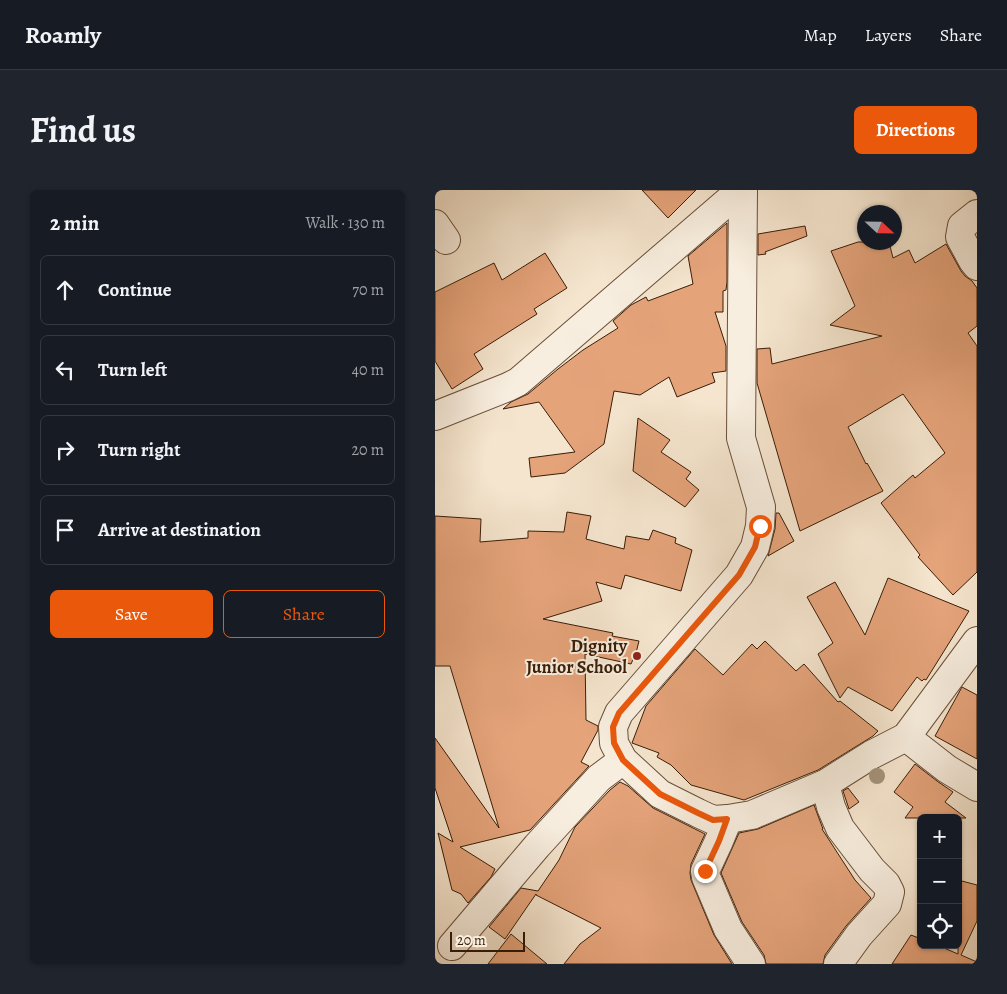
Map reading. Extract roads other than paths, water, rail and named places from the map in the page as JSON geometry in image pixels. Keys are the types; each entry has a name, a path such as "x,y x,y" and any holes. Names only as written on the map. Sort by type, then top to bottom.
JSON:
{"street":[{"path":"435,416 517,382 742,190"},
{"path":"742,190 741,438 761,507 757,540 739,575 619,713 613,727 614,743 623,760 660,794 713,820 752,816 825,784 906,737 977,641"},
{"path":"977,214 962,226 960,237 977,266"},
{"path":"906,737 947,769 977,787"},
{"path":"452,946 537,846 599,778 623,760"},
{"path":"825,784 831,807 840,828 872,870 886,884 890,892 887,904 859,935 839,964"},
{"path":"727,819 705,871 728,929 751,964"}],"place":[{"name":"Dignity Junior School","path":"637,656"}]}
